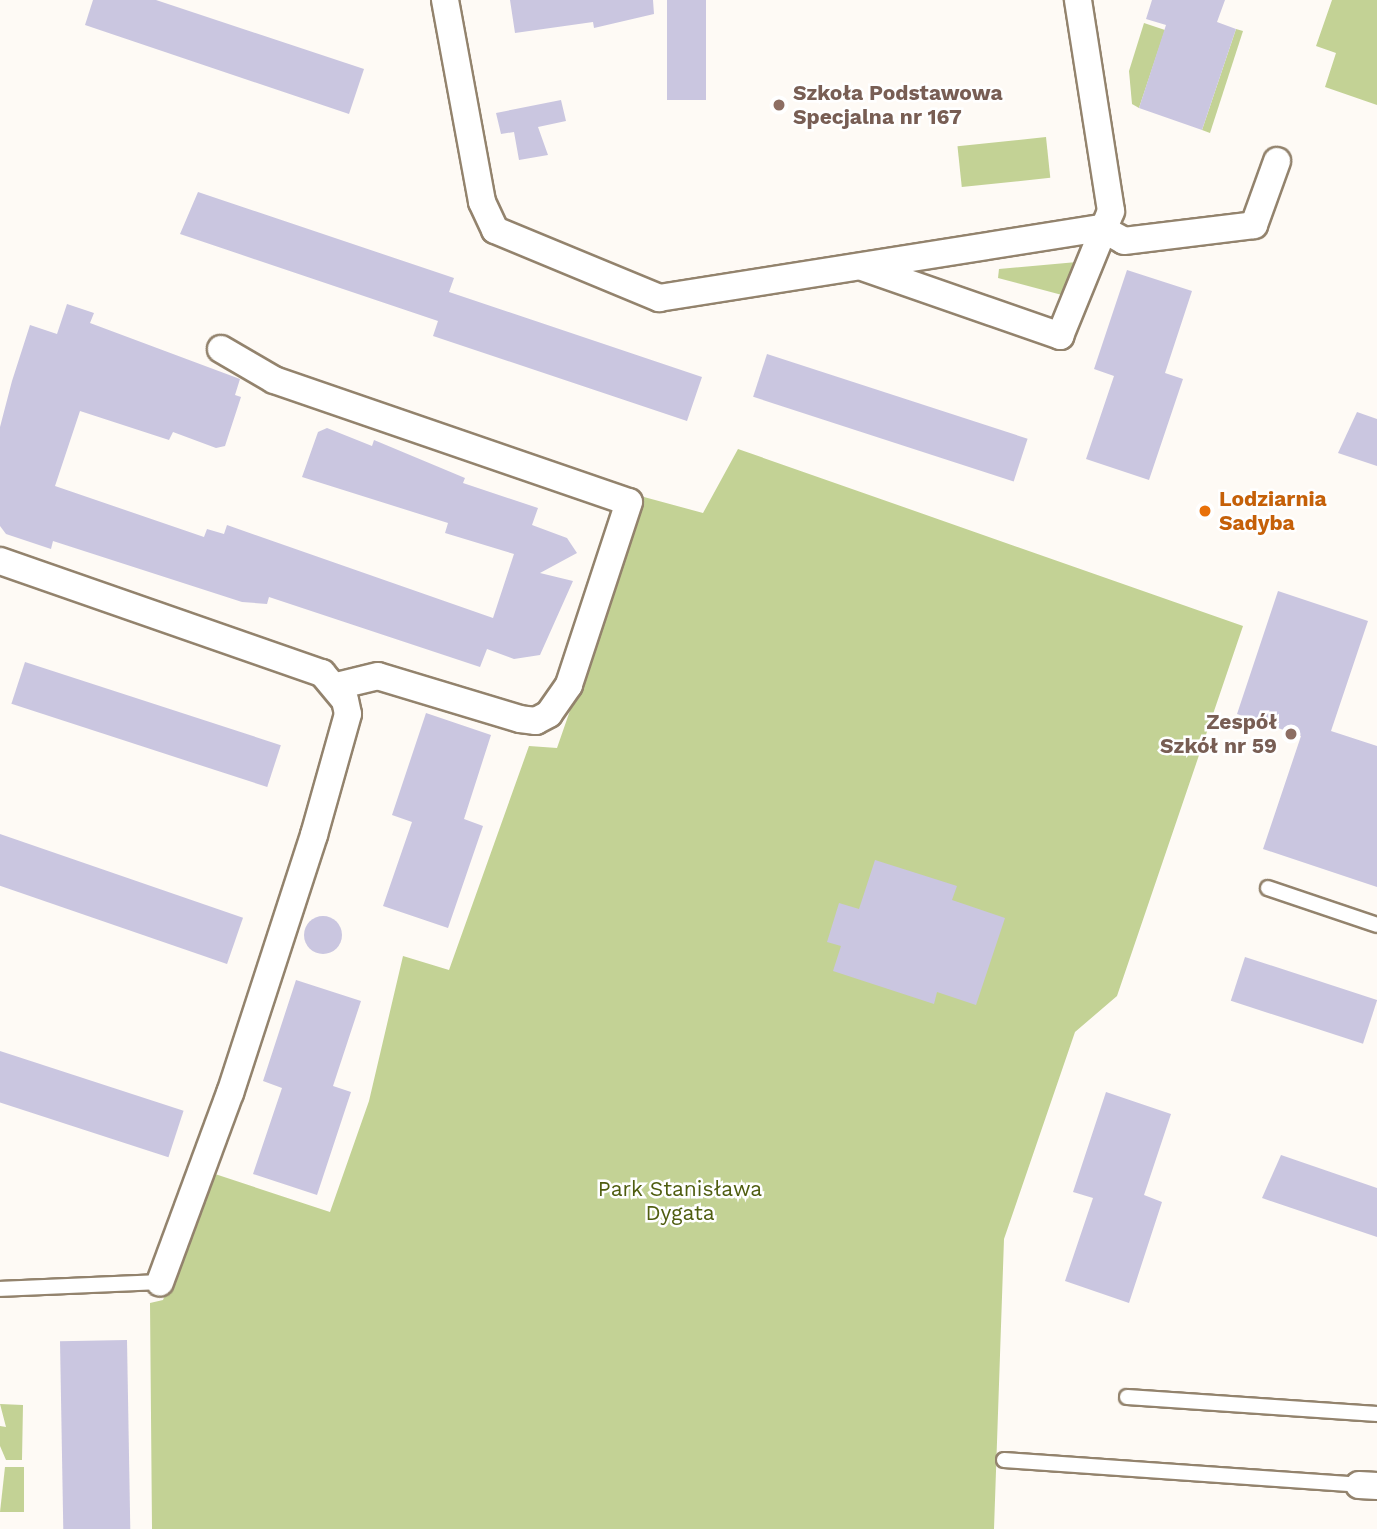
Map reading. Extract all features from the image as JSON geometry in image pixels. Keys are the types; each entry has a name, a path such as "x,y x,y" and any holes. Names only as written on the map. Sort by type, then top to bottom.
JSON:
{"street":[{"path":"445,0 482,202 495,230 510,240 659,298 1101,228 1124,241 1254,225 1277,161"},
{"path":"863,267 1060,336 1101,228 1111,211 1078,0"},
{"path":"221,349 274,380 629,502 569,685 549,714 536,721 520,719 377,676 337,686"},
{"path":"0,561 293,661 337,686 348,714 339,750 230,1093 160,1283"}],"lane":[{"path":"1268,888 1377,925"},
{"path":"0,1289 160,1283"},
{"path":"1127,1397 1377,1414"},
{"path":"1004,1460 1368,1486"}],"green space":[{"path":"1332,0 1377,0 1377,105 1325,87 1336,53 1316,46"},
{"path":"1144,23 1165,30 1139,108 1132,104 1129,71"},
{"path":"1236,29 1243,31 1210,133 1202,130"},
{"path":"1046,137 1050,178 962,187 957,146"},
{"path":"1077,262 1062,295 998,278 999,269"},
{"name":"Park Stanisława Dygata","path":"738,449 1243,626 1117,996 1075,1032 1004,1239 994,1529 152,1529 150,1303 163,1300 212,1173 330,1212 369,1101 403,956 449,970 529,746 557,748 644,497 703,513"},
{"path":"0,1404 23,1405 22,1460 6,1460 0,1446 0,1426 6,1427"},
{"path":"5,1467 24,1467 24,1512 0,1512"}],"building":[{"path":"93,0 156,0 364,69 349,114 85,25"},
{"path":"510,0 653,0 654,14 594,28 593,22 515,33"},
{"path":"667,0 706,0 706,100 667,100"},
{"path":"1152,0 1225,0 1217,22 1236,29 1202,130 1139,108 1166,25 1146,19"},
{"path":"561,100 566,121 538,127 548,155 519,160 514,132 501,134 496,113"},
{"path":"198,192 454,278 449,292 702,377 687,421 433,336 438,321 180,234"},
{"path":"1127,270 1192,291 1165,373 1183,379 1149,480 1086,459 1114,376 1094,369"},
{"path":"67,304 94,313 90,323 240,379 235,395 241,397 225,446 216,448 173,432 169,440 80,411 55,486 204,537 207,529 224,534 227,525 493,618 514,554 445,533 448,523 302,477 318,432 327,428 372,446 374,440 465,478 463,483 538,508 532,525 567,538 577,553 540,573 573,581 540,655 514,659 487,649 480,667 269,597 267,604 242,602 53,541 51,549 6,534 0,526 0,427 12,381 30,325 57,334"},
{"path":"767,354 1028,439 1014,481 753,397"},
{"path":"1357,412 1377,419 1377,466 1338,453"},
{"path":"1278,591 1368,621 1331,731 1377,746 1377,887 1263,849 1301,736 1237,714"},
{"path":"25,662 281,745 267,787 11,704"},
{"path":"426,713 491,735 464,819 483,826 448,928 383,906 412,822 392,815"},
{"path":"0,834 243,918 227,964 0,886"},
{"path":"875,860 957,886 952,900 1005,918 976,1005 937,992 934,1004 833,971 841,946 827,942 839,903 859,909"},
{"path":"323,916 337,921 342,935 337,949 323,954 309,949 304,935 309,921"},
{"path":"1245,957 1377,1000 1363,1044 1231,1001"},
{"path":"296,980 361,1001 333,1086 351,1092 317,1195 253,1174 282,1088 263,1081"},
{"path":"0,1051 184,1111 168,1157 0,1103"},
{"path":"1106,1092 1171,1114 1144,1195 1162,1202 1129,1303 1065,1281 1093,1198 1073,1192"},
{"path":"1281,1155 1377,1188 1377,1237 1262,1198"},
{"path":"127,1340 130,1529 63,1529 60,1341"}],"place":[{"name":"Szkoła Podstawowa Specjalna nr 167","path":"779,105"},
{"name":"Lodziarnia Sadyba","path":"1205,511"},
{"name":"Zespół Szkół nr 59","path":"1291,734"}]}
